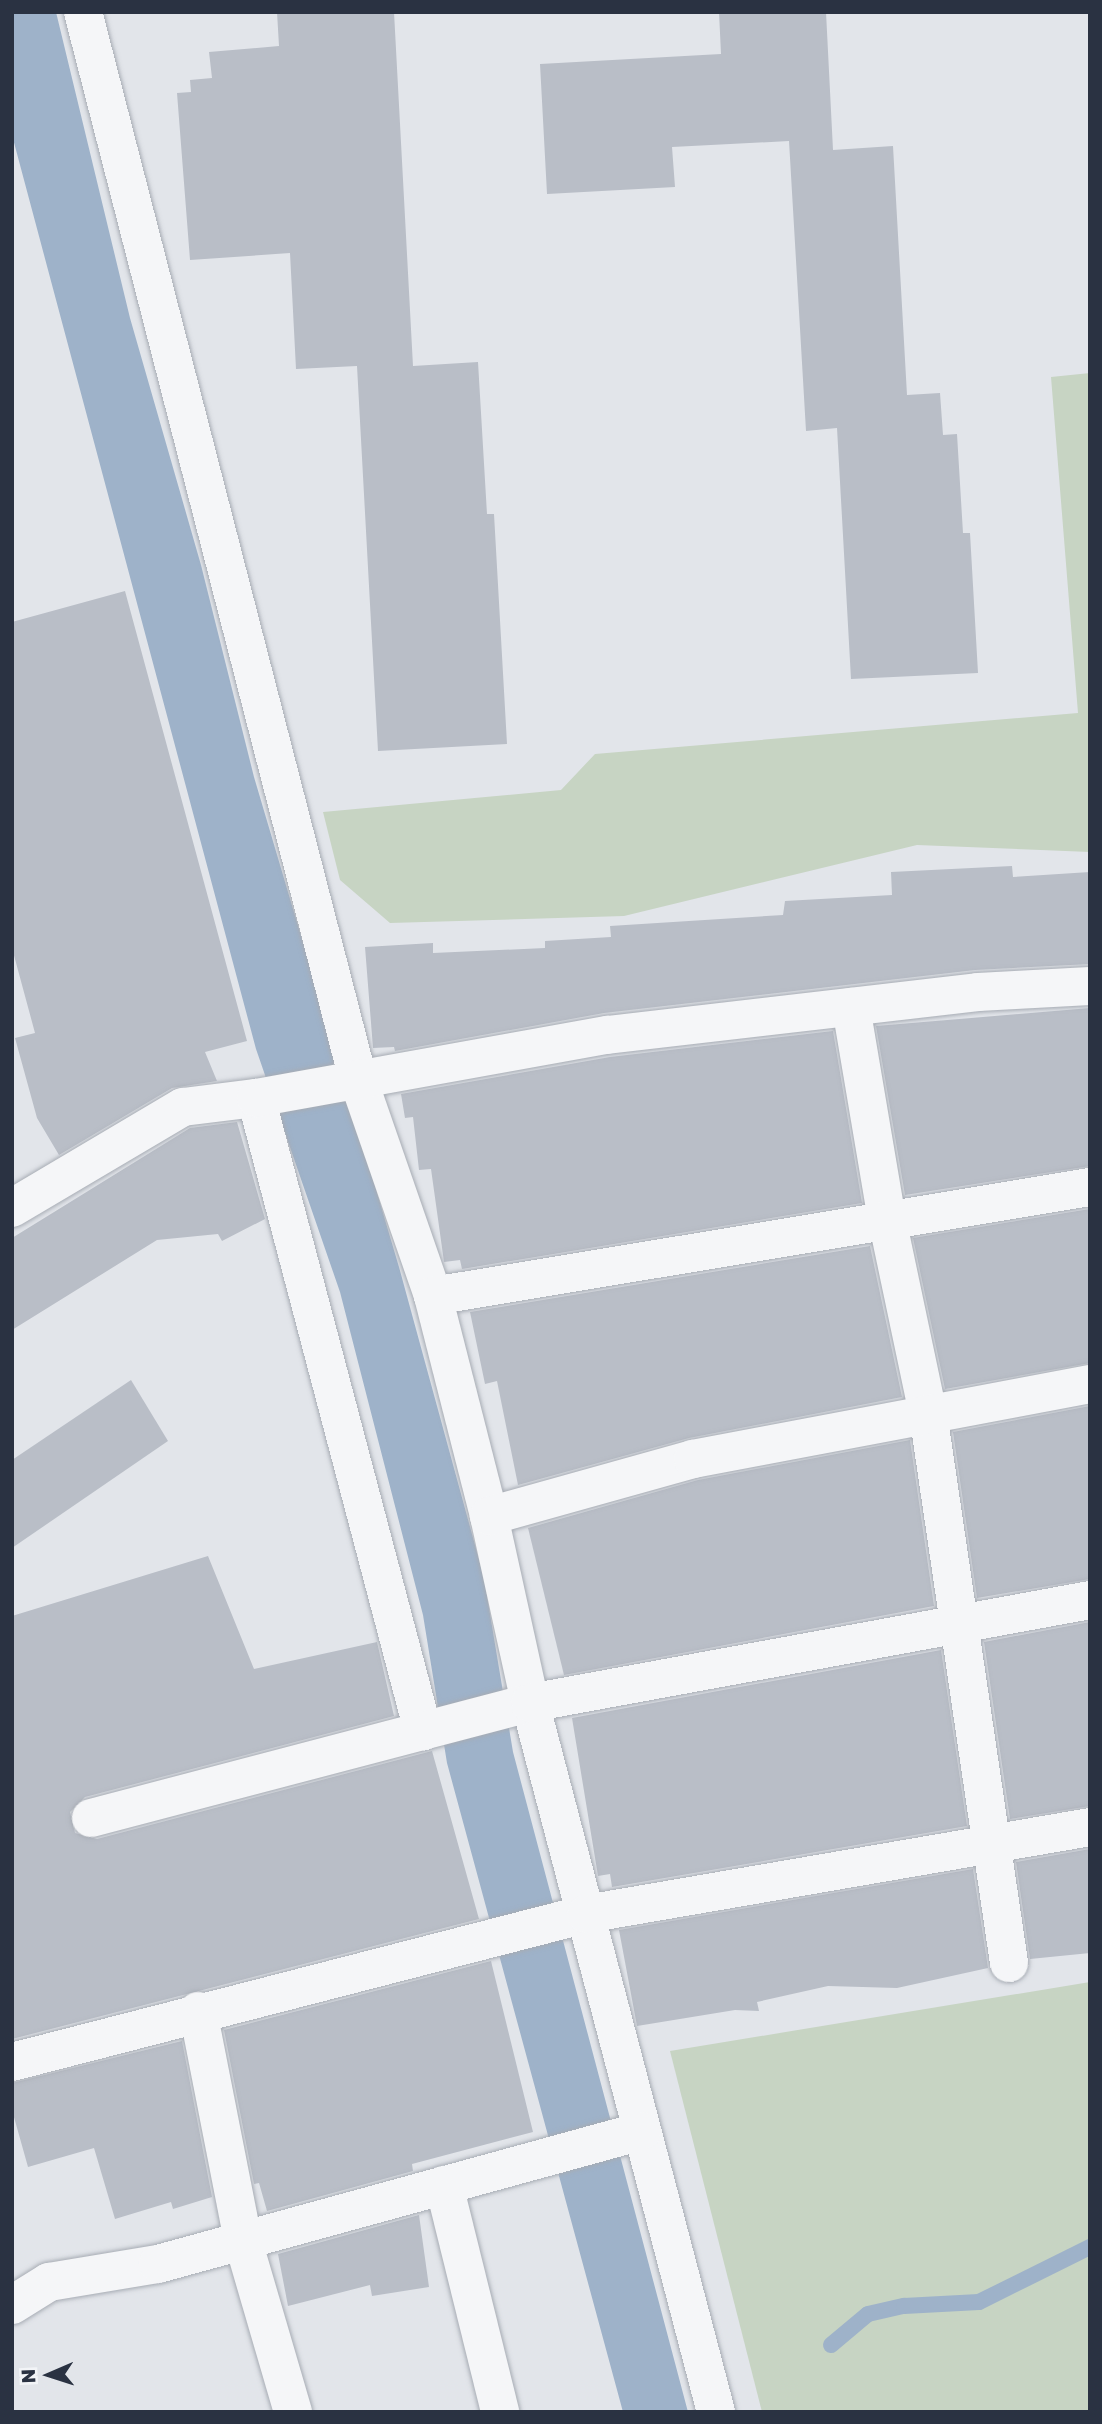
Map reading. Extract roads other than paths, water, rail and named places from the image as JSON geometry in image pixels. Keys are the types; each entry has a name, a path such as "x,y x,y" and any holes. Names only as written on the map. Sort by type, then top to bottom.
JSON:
{"street":[{"path":"83,12 358,1079 433,1296 489,1516 530,1703 716,2412"},
{"path":"12,1208 183,1107 257,1098 607,1035 978,992 1090,986"},
{"path":"851,1007 887,1219 928,1413 1009,1963"},
{"path":"257,1098 423,1731"},
{"path":"433,1296 1090,1187"},
{"path":"489,1516 693,1459 1090,1384"},
{"path":"91,1818 530,1703 1090,1600"},
{"path":"12,2062 198,2011 586,1914 1090,1827"},
{"path":"198,2011 243,2241 293,2412"},
{"path":"12,2305 49,2282 158,2264 642,2131"},
{"path":"443,2185 500,2412"}],"water":[{"path":"12,12 56,12 130,318 201,565 254,777 399,1267 484,1578 513,1752 688,2412 623,2412 447,1763 423,1615 340,1292 256,1049 12,135"}],"waterway":[{"path":"831,2345 868,2314 904,2306 979,2302 1090,2247"}]}
